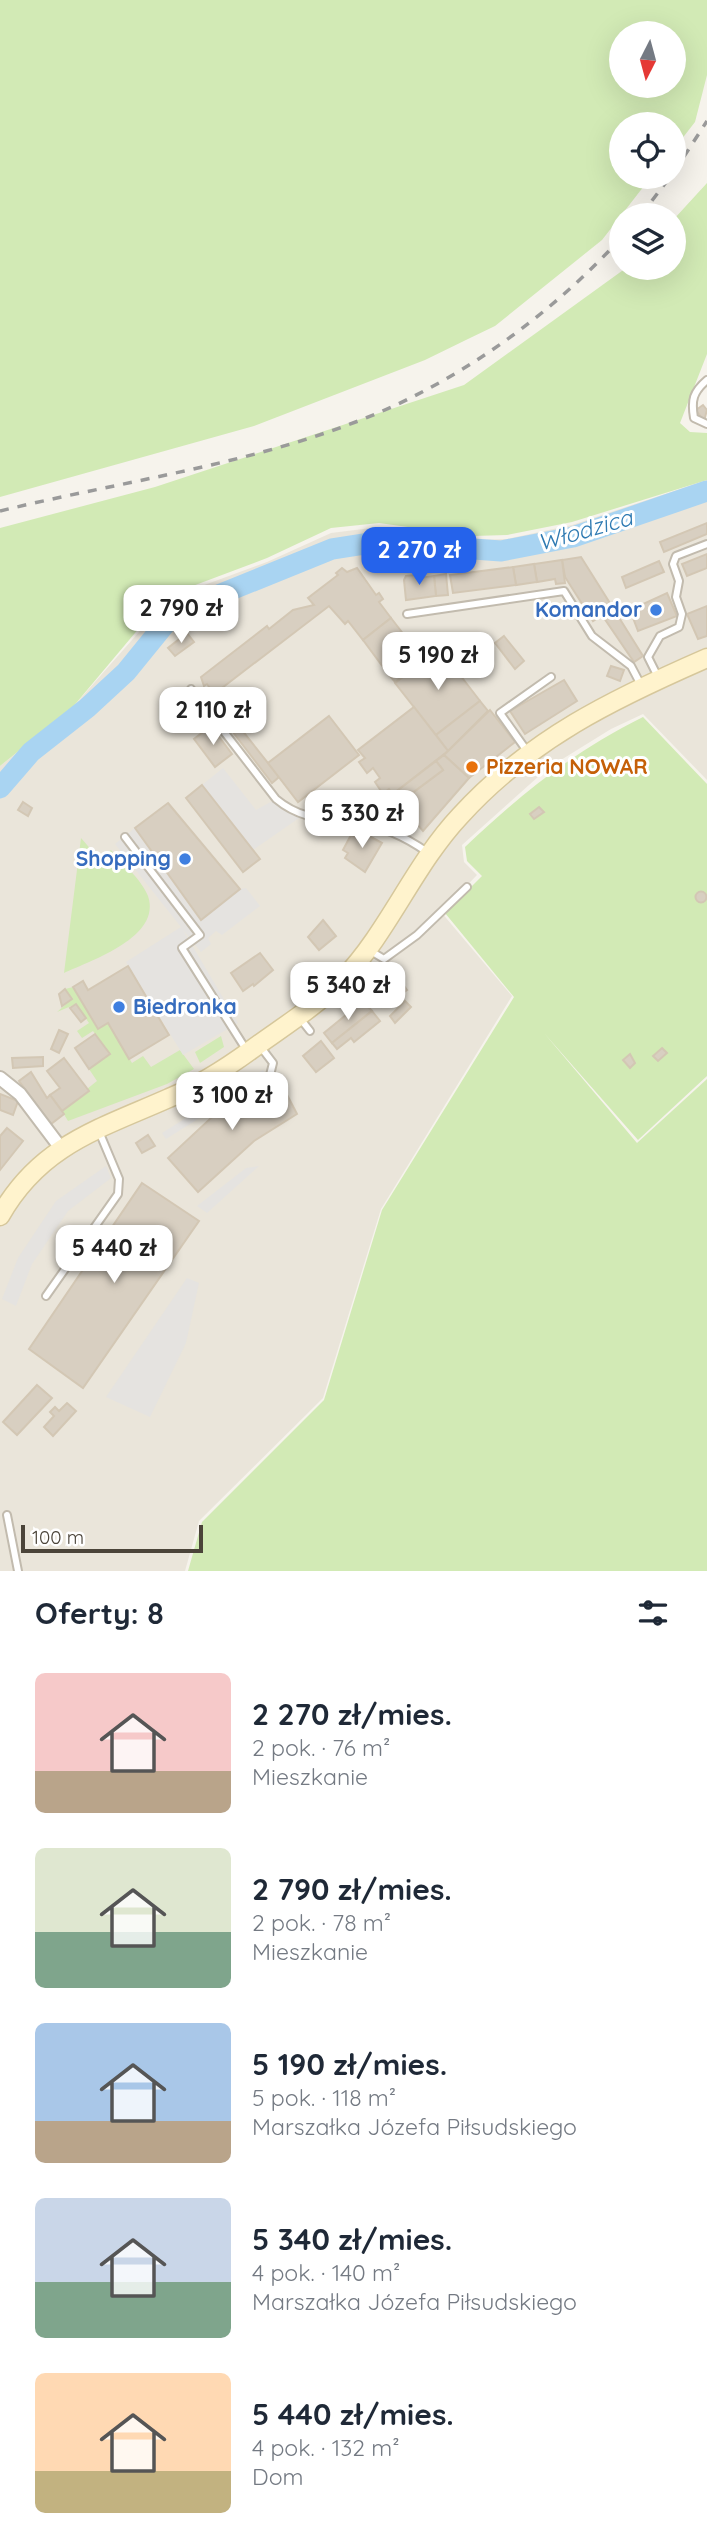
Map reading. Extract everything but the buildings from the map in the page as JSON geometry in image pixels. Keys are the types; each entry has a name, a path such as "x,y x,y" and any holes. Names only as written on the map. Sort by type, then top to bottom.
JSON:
{"street":[{"path":"0,1216 30,1175 61,1147 97,1128 209,1079 341,981 366,948 428,853 460,816 528,753 553,734 642,687 707,658"},
{"path":"0,1078 20,1094 61,1147"}],"lane":[{"path":"707,380 695,391 691,404 695,418 707,424"},
{"path":"659,679 648,657 660,636 679,627 682,614 676,597 679,581 673,564 676,556 707,544"},
{"path":"407,614 564,591 592,636 631,666 642,687"},
{"path":"528,753 500,713 551,677"},
{"path":"191,689 276,799 289,810 302,816 375,827 412,841 428,853"},
{"path":"125,837 200,935 183,948 254,1048 273,1063 270,1075"},
{"path":"366,948 384,959 417,935 467,887"},
{"path":"298,1015 304,1027 310,1031"},
{"path":"46,1296 118,1194 119,1179 97,1128"},
{"path":"7,1515 18,1571"}],"shaded area":[{"path":"707,480 707,780 643,714 611,729 548,768 462,845 464,862 477,875 441,912 512,996 381,1209 323,1398 199,1521 185,1571 0,1571 0,766 72,708 169,598 267,562 331,533 379,527 472,540 507,539 572,525"},
{"path":"223,768 256,810 276,799 302,816 253,850 202,785"},
{"path":"135,828 201,920 240,889 246,888 260,906 222,935 216,931 208,938 211,944 201,952 183,930 238,1023 183,1055 126,962 181,927 115,844"},
{"path":"263,1070 267,1076 166,1139 162,1133"},
{"path":"106,1166 111,1178 68,1211 32,1264 16,1306 2,1299 18,1258 56,1201"},
{"path":"259,1166 207,1213 197,1206 246,1168"},
{"path":"187,1278 199,1283 186,1343 150,1417 106,1397"}],"green space":[{"path":"0,0 707,0 707,75 695,122 686,134 686,112 609,112 609,189 642,189 631,203 609,203 609,231 602,240 495,326 425,360 254,426 0,497"},
{"path":"707,183 707,354 680,423 690,432 707,433 707,480 572,522 507,535 473,536 379,523 331,528 267,558 166,596 72,708 0,766 0,528 155,487 464,385 609,280 686,280 686,206"},
{"path":"643,717 707,784 707,1076 638,1140 544,1033 637,1143 707,1079 707,1571 188,1571 202,1522 324,1400 382,1210 514,997 445,913 482,876 467,861 465,847 549,775 594,744"},
{"path":"81,838 100,860 111,850 145,890 150,911 145,923 122,945 64,973"},
{"path":"73,987 98,1029 108,1023 132,1063 143,1056 151,1067 180,1050 194,1069 167,1084 68,1121 62,1111 89,1092 87,1089 97,1081 89,1069 110,1054 93,1031 82,1038 77,1031 89,1023 76,1004 57,1012 72,999 65,989"},
{"path":"221,1036 224,1047 200,1063 195,1052"}],"waterway":[{"name":"Włodzica","path":"0,788 31,752 87,708 126,672 174,613 332,549 377,542 501,551 573,537 707,491"}],"railway":[{"path":"686,153 707,121"},
{"path":"650,203 661,189"},
{"path":"0,511 251,455 349,425 396,405 458,372 517,332 571,288 609,250"}],"place":[{"name":"Komandor","path":"656,610"},
{"name":"Pizzeria NOWAR","path":"472,767"},
{"name":"Shopping","path":"185,859"},
{"name":"Biedronka","path":"119,1007"}]}
